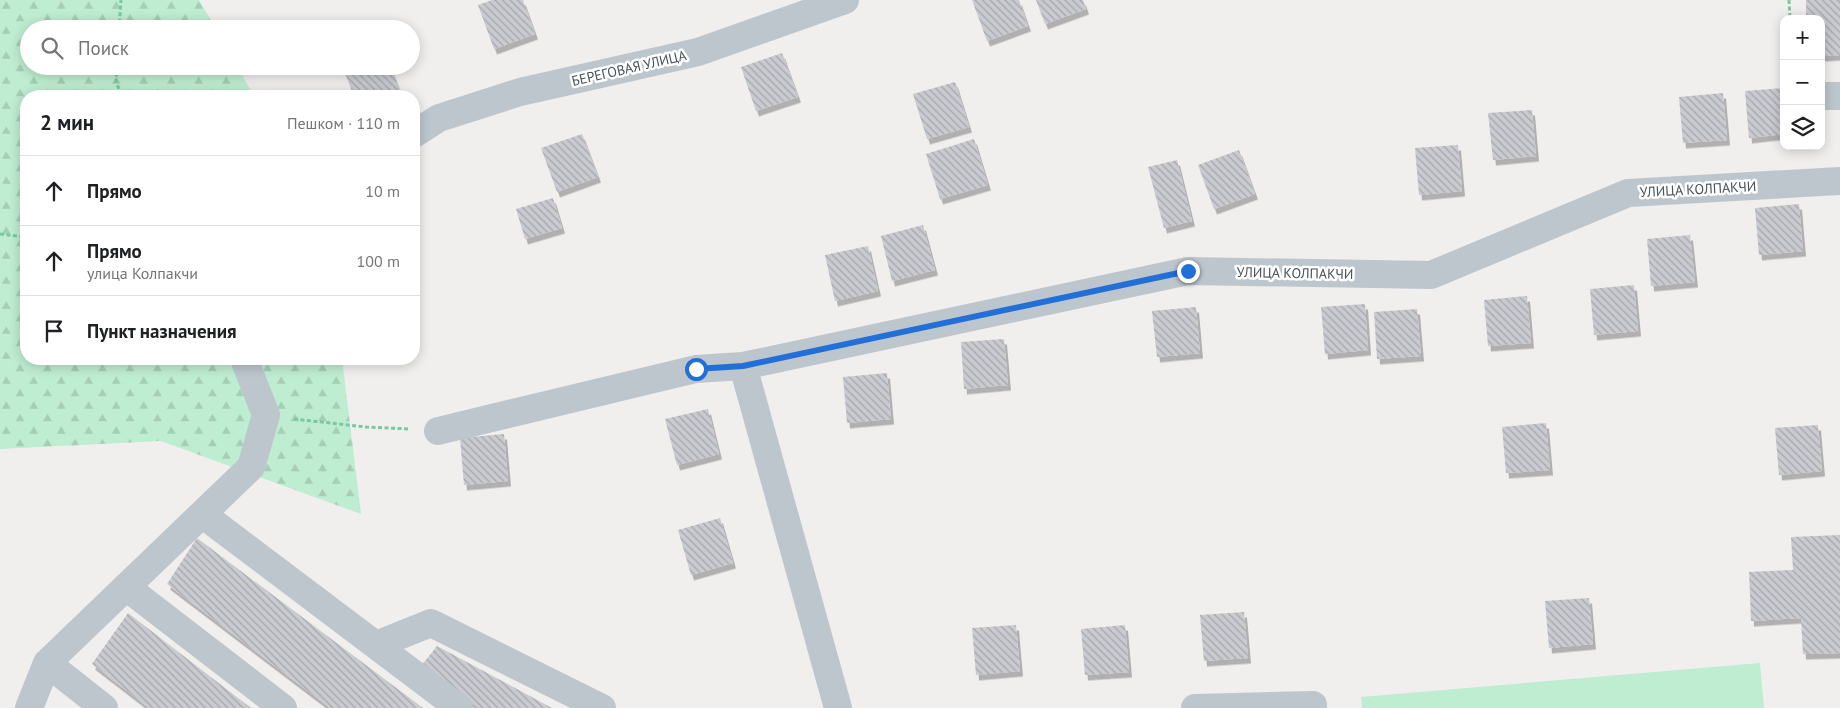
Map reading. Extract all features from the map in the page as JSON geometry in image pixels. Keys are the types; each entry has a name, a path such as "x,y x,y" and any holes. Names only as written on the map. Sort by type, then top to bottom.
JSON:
{"street":[{"name":"БЕРЕГОВАЯ УЛИЦА","path":"420,130 439,118 520,92 698,52 845,0"},
{"name":"УЛИЦА КОЛПАКЧИ","path":"438,431 696,369 743,366 1188,271 1431,275 1628,193 1840,181"},
{"path":"29,708 47,663 251,467 266,416 246,365"},
{"path":"743,366 838,708"},
{"path":"202,514 459,708"},
{"path":"126,587 283,708"},
{"path":"376,645 431,623 602,708"},
{"path":"47,663 104,708"},
{"path":"1195,708 1313,705"}],"path":[{"path":"120,20 121,0"},
{"path":"1789,0 1790,15"},
{"path":"116,75 116,82 119,90"},
{"path":"0,234 20,236"},
{"path":"266,416 366,427 438,431"}],"green space":[{"path":"0,0 199,0 211,20 20,20 20,75 242,75 251,90 20,90 20,365 343,365 361,514 161,441 0,449"},
{"path":"1760,663 1764,708 1362,708 1361,697"}],"building":[{"path":"492,0 523,0 535,34 494,49 478,5"},
{"path":"972,0 1019,0 1028,26 987,41"},
{"path":"1036,0 1083,0 1086,9 1045,24"},
{"path":"1806,0 1840,0 1840,55 1825,56 1825,15 1806,15"},
{"path":"782,53 798,97 756,111 741,67"},
{"path":"346,75 394,75 400,90 352,90"},
{"path":"955,82 969,127 927,139 913,94"},
{"path":"1780,88 1780,134 1749,138 1745,91"},
{"path":"1723,93 1727,140 1683,143 1679,97"},
{"path":"1532,110 1536,156 1493,160 1488,113"},
{"path":"582,134 598,177 557,192 541,148"},
{"path":"974,139 988,185 940,199 926,154"},
{"path":"1458,145 1462,191 1419,195 1415,148"},
{"path":"1239,150 1255,194 1214,209 1198,165"},
{"path":"1177,160 1192,221 1164,228 1148,167"},
{"path":"553,198 562,228 525,239 516,209"},
{"path":"1799,204 1803,251 1759,255 1755,208"},
{"path":"923,225 935,270 892,281 881,236"},
{"path":"1690,235 1695,282 1651,286 1647,239"},
{"path":"868,246 878,291 835,301 825,255"},
{"path":"1634,285 1638,331 1594,335 1590,289"},
{"path":"1527,296 1531,343 1488,346 1484,300"},
{"path":"1365,304 1368,350 1325,354 1321,307"},
{"path":"1196,307 1200,353 1157,357 1152,311"},
{"path":"1417,309 1421,356 1377,359 1374,312"},
{"path":"1004,339 1008,385 964,389 961,342"},
{"path":"887,373 891,419 847,423 843,377"},
{"path":"708,409 719,454 677,465 665,419"},
{"path":"1546,423 1550,470 1506,473 1502,427"},
{"path":"1818,425 1822,471 1779,475 1775,428"},
{"path":"504,434 508,481 464,485 460,438"},
{"path":"720,518 733,563 691,575 678,530"},
{"path":"1840,535 1840,653 1803,654 1801,618 1751,621 1749,572 1793,570 1791,537"},
{"path":"197,538 423,708 330,708 167,584"},
{"path":"1589,598 1593,644 1549,648 1545,601"},
{"path":"1244,612 1248,658 1204,661 1200,615"},
{"path":"128,613 251,708 149,708 92,664"},
{"path":"1016,625 1020,671 976,675 972,628"},
{"path":"1125,625 1129,672 1085,675 1081,629"},
{"path":"437,646 552,708 479,708 421,666"}],"route":[{"path":"696,369 743,366 1188,271"}]}
